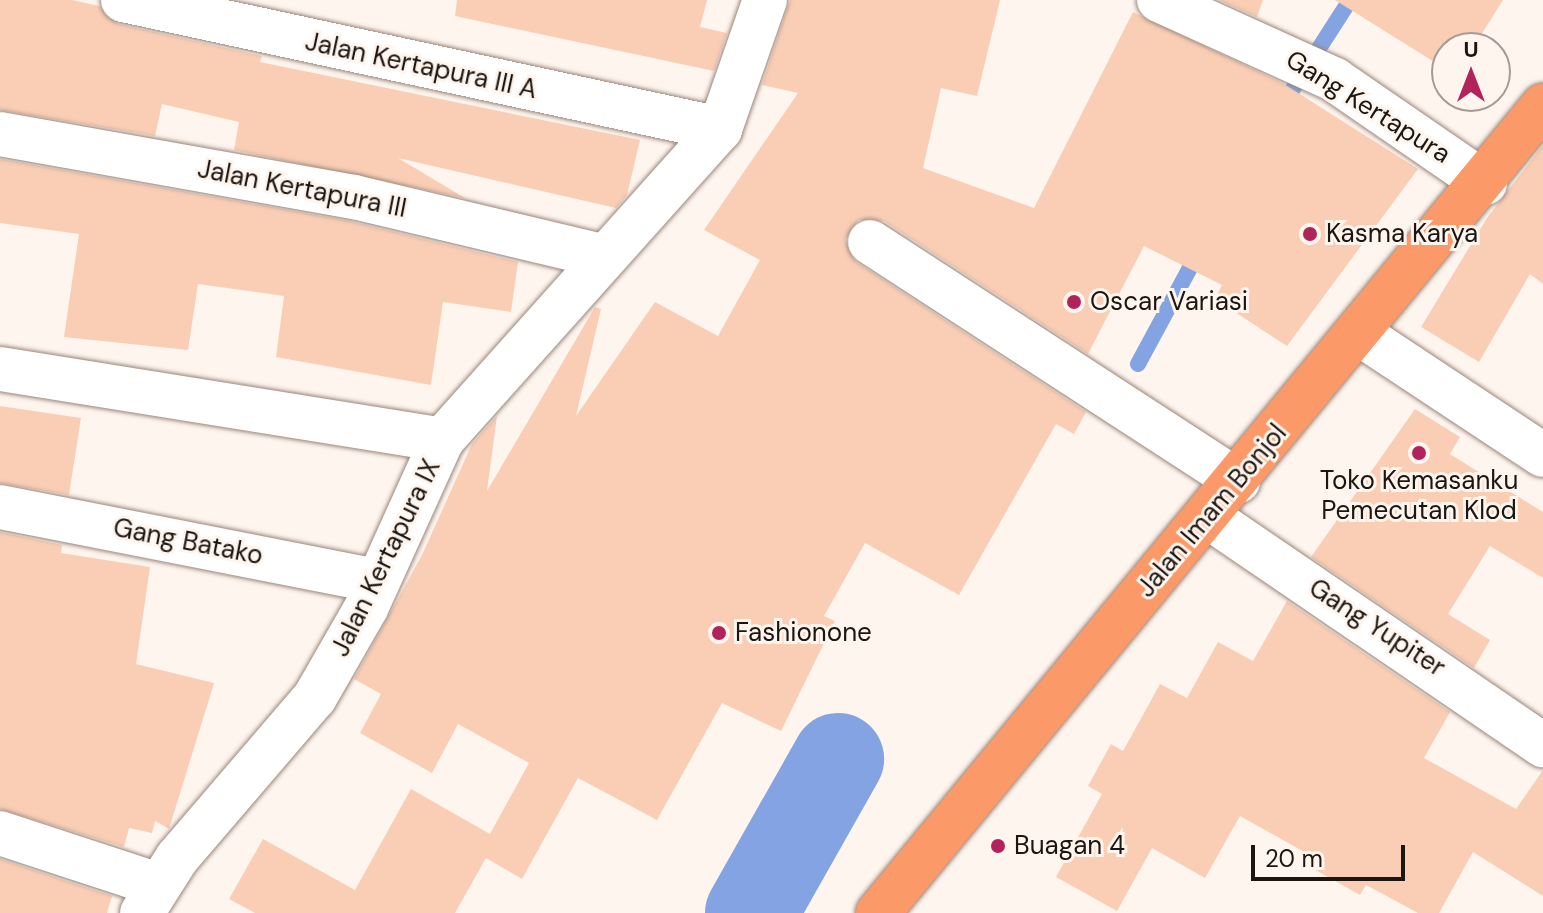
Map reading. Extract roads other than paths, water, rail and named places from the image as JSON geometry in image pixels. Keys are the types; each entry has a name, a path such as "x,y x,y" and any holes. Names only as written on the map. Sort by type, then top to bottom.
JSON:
{"highway":[{"name":"Jalan Imam Bonjol","path":"878,913 1485,183 1543,106"}],"street":[{"name":"Jalan Kertapura III A","path":"123,0 720,129"},
{"path":"442,440 602,256 720,129 765,0"},
{"name":"Gang Kertapura","path":"1159,0 1274,49 1335,80 1485,183"},
{"name":"Jalan Kertapura III","path":"0,134 370,200 602,256"},
{"path":"870,242 1167,438 1238,481"},
{"path":"1360,334 1543,455"},
{"name":"Jalan Kertapura IX","path":"0,369 442,440 376,581 315,697 150,899"},
{"name":"Gang Batako","path":"0,507 376,581"},
{"name":"Gang Yupiter","path":"1207,516 1543,745"},
{"path":"0,833 150,899"}],"waterway":[{"path":"1282,106 1350,0"},
{"path":"1138,364 1199,251"},
{"path":"751,913 838,759"}],"place":[{"name":"Kasma Karya","path":"1310,234"},
{"name":"Oscar Variasi","path":"1074,302"},
{"name":"Toko Kemasanku Pemecutan Klod","path":"1419,453"},
{"name":"Fashionone","path":"719,633"},
{"name":"Buagan 4","path":"998,846"}]}
